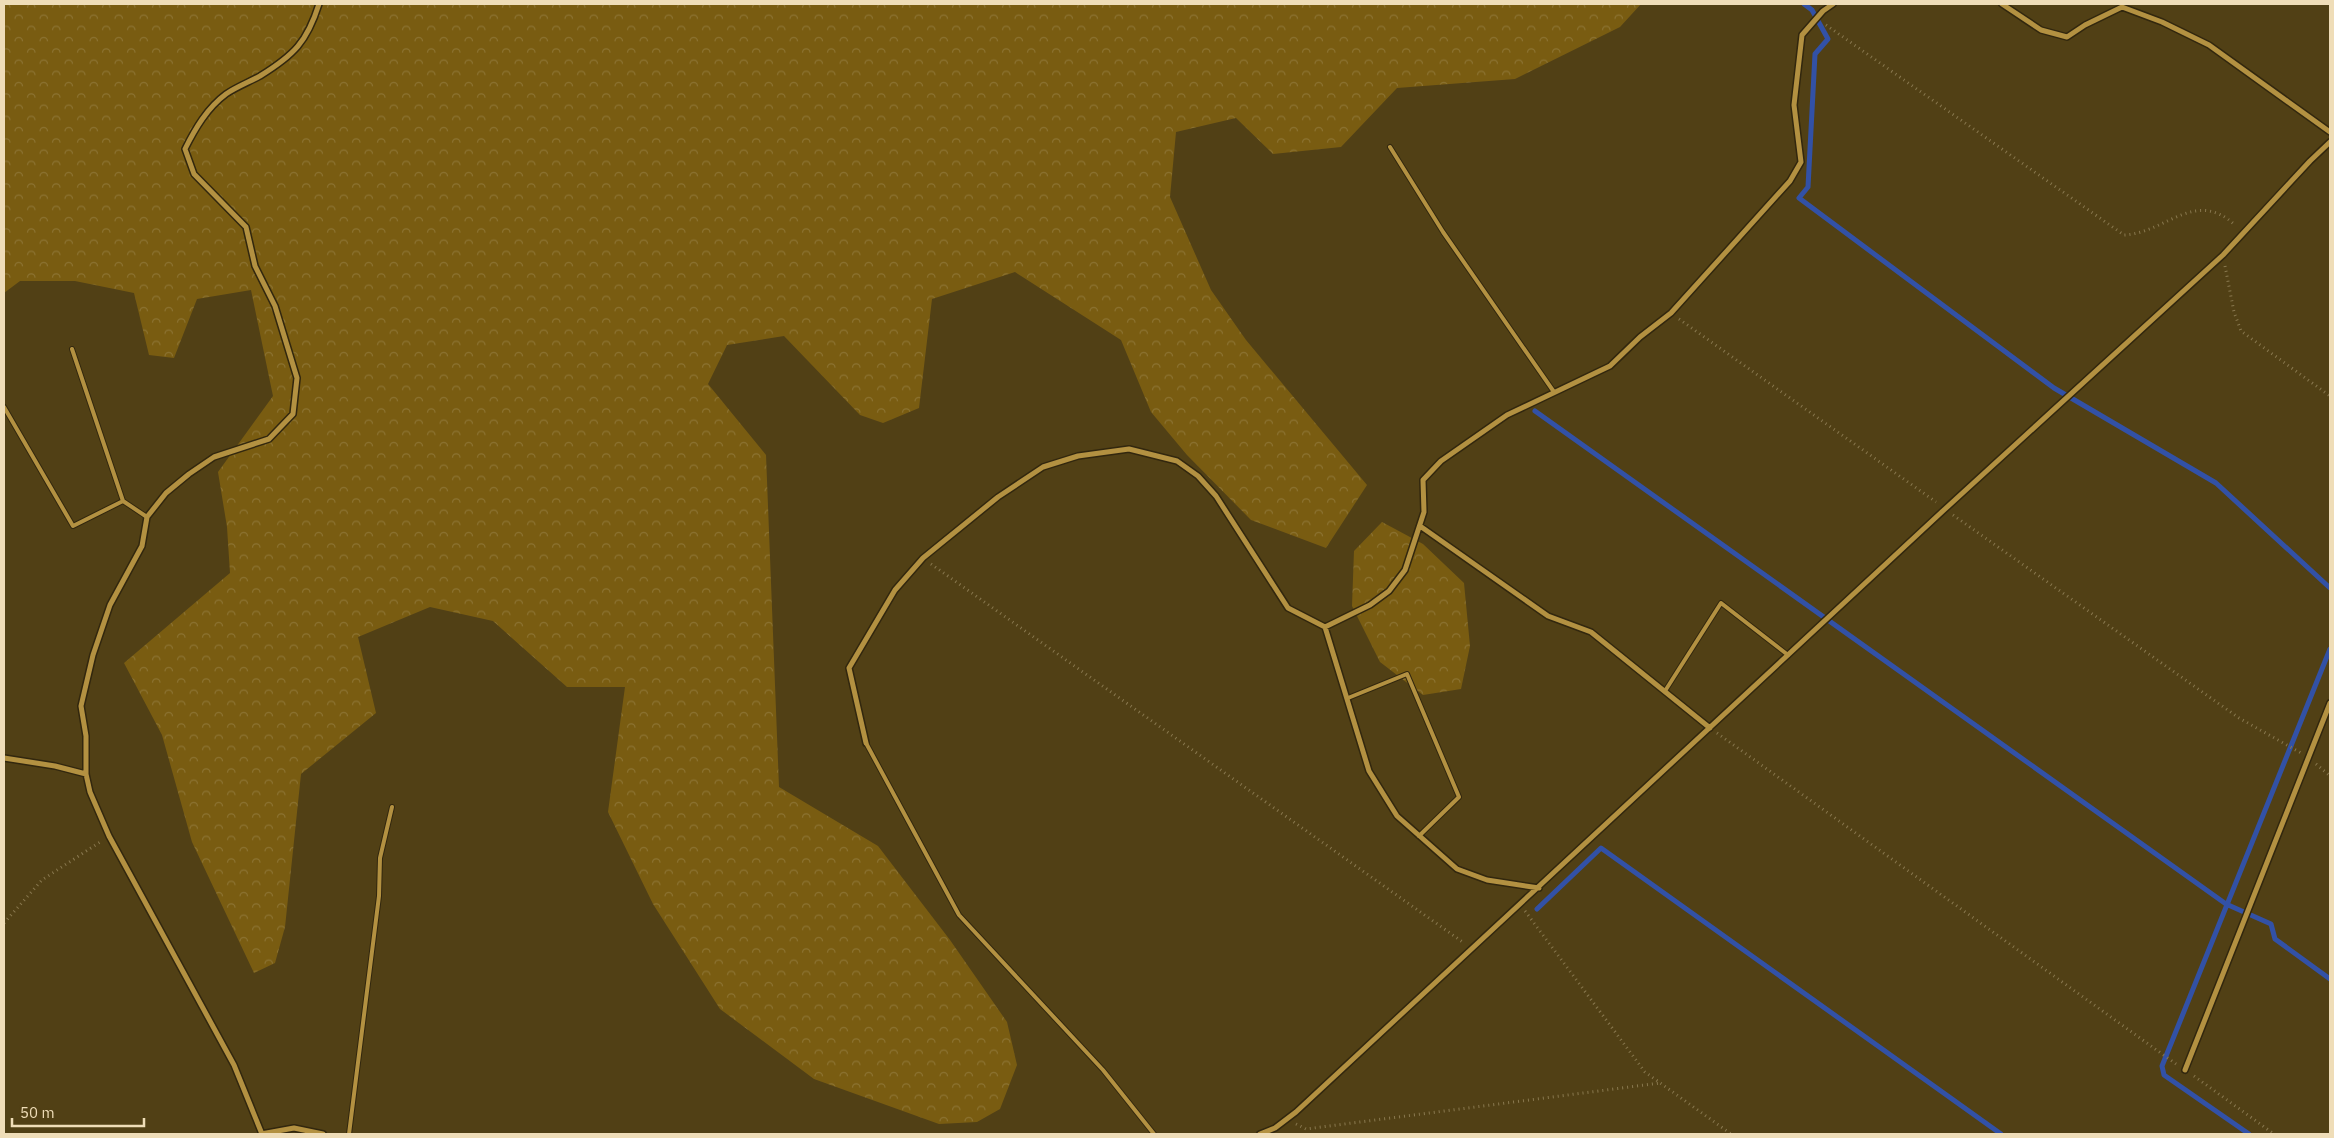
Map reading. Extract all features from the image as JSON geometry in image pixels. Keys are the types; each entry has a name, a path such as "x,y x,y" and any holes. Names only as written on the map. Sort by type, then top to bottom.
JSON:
{"street":[{"path":"319,4 309,32 290,55 260,76 226,95 196,126 185,149 194,174 246,227 255,266 275,306 297,378 293,414 268,439 214,457 189,474 166,493 148,517 142,546 110,605 93,655 81,706 86,736 86,774 90,792 109,836 234,1065 261,1134 294,1128 323,1134"},
{"path":"1325,628 1370,604 1389,590 1405,570 1424,512 1423,480 1441,461 1507,415 1610,366 1640,337 1671,313 1790,181 1801,162 1794,105 1802,35 1833,4"},
{"path":"2002,4 2041,30 2067,37 2085,25 2122,7 2162,22 2209,45 2330,132"},
{"path":"1260,1134 1287,1120 1521,905 1945,509 2223,255 2330,142"},
{"path":"866,743 849,668 895,590 923,558 998,497 1043,467 1078,456 1130,449 1178,461 1198,476 1216,496 1288,608 1325,628 1369,771 1397,816 1457,869 1487,880 1539,888"},
{"path":"1420,526 1548,616 1591,632 1710,728"},
{"path":"2185,1070 2330,703"},
{"path":"4,758 55,766 86,774"}],"lane":[{"path":"1390,147 1444,232 1554,392"},
{"path":"72,349 122,501 148,517"},
{"path":"4,407 73,526 122,501"},
{"path":"1664,691 1721,603 1788,655"},
{"path":"1348,698 1407,674 1459,797 1419,836"},
{"path":"866,743 960,916 1103,1070 1154,1134"},
{"path":"349,1134 379,896 380,858 392,807"}],"path":[{"path":"1815,20 1833,28 2124,235 2138,234 2173,217 2195,211 2214,210 2224,214 2243,233"},
{"path":"2223,255 2234,312 2241,331 2330,396"},
{"path":"1671,313 2239,718 2308,757 2330,776"},
{"path":"923,558 1472,950"},
{"path":"1710,728 2274,1134"},
{"path":"4,923 42,880 109,836"},
{"path":"1521,905 1645,1072 1731,1134"},
{"path":"1287,1120 1306,1129 1660,1083"}],"green space":[{"path":"4,4 1641,4 1620,27 1515,79 1397,88 1341,147 1273,154 1236,118 1176,132 1170,197 1211,290 1246,340 1367,485 1326,548 1251,520 1187,455 1151,412 1121,340 1015,272 932,299 919,408 883,423 860,415 784,336 727,345 708,384 766,455 779,787 878,846 950,940 1007,1022 1017,1065 1000,1109 977,1122 939,1124 814,1079 720,1009 653,904 608,812 625,687 567,687 493,621 430,607 358,637 376,713 301,774 285,927 275,963 254,973 192,842 162,735 124,663 230,573 227,527 218,472 273,396 251,290 197,299 174,358 149,355 134,293 75,281 20,281 4,293"},
{"path":"1382,522 1423,544 1464,583 1470,646 1461,689 1423,695 1380,662 1352,606 1354,551"}],"waterway":[{"path":"1804,4 1812,10 1828,39 1815,54 1808,187 1799,198 2054,388 2216,483 2330,588"},
{"path":"1535,411 2226,904 2271,924 2275,939 2330,979"},
{"path":"2249,1134 2164,1075 2162,1066 2330,649"},
{"path":"1537,909 1601,848 2001,1134"}]}
